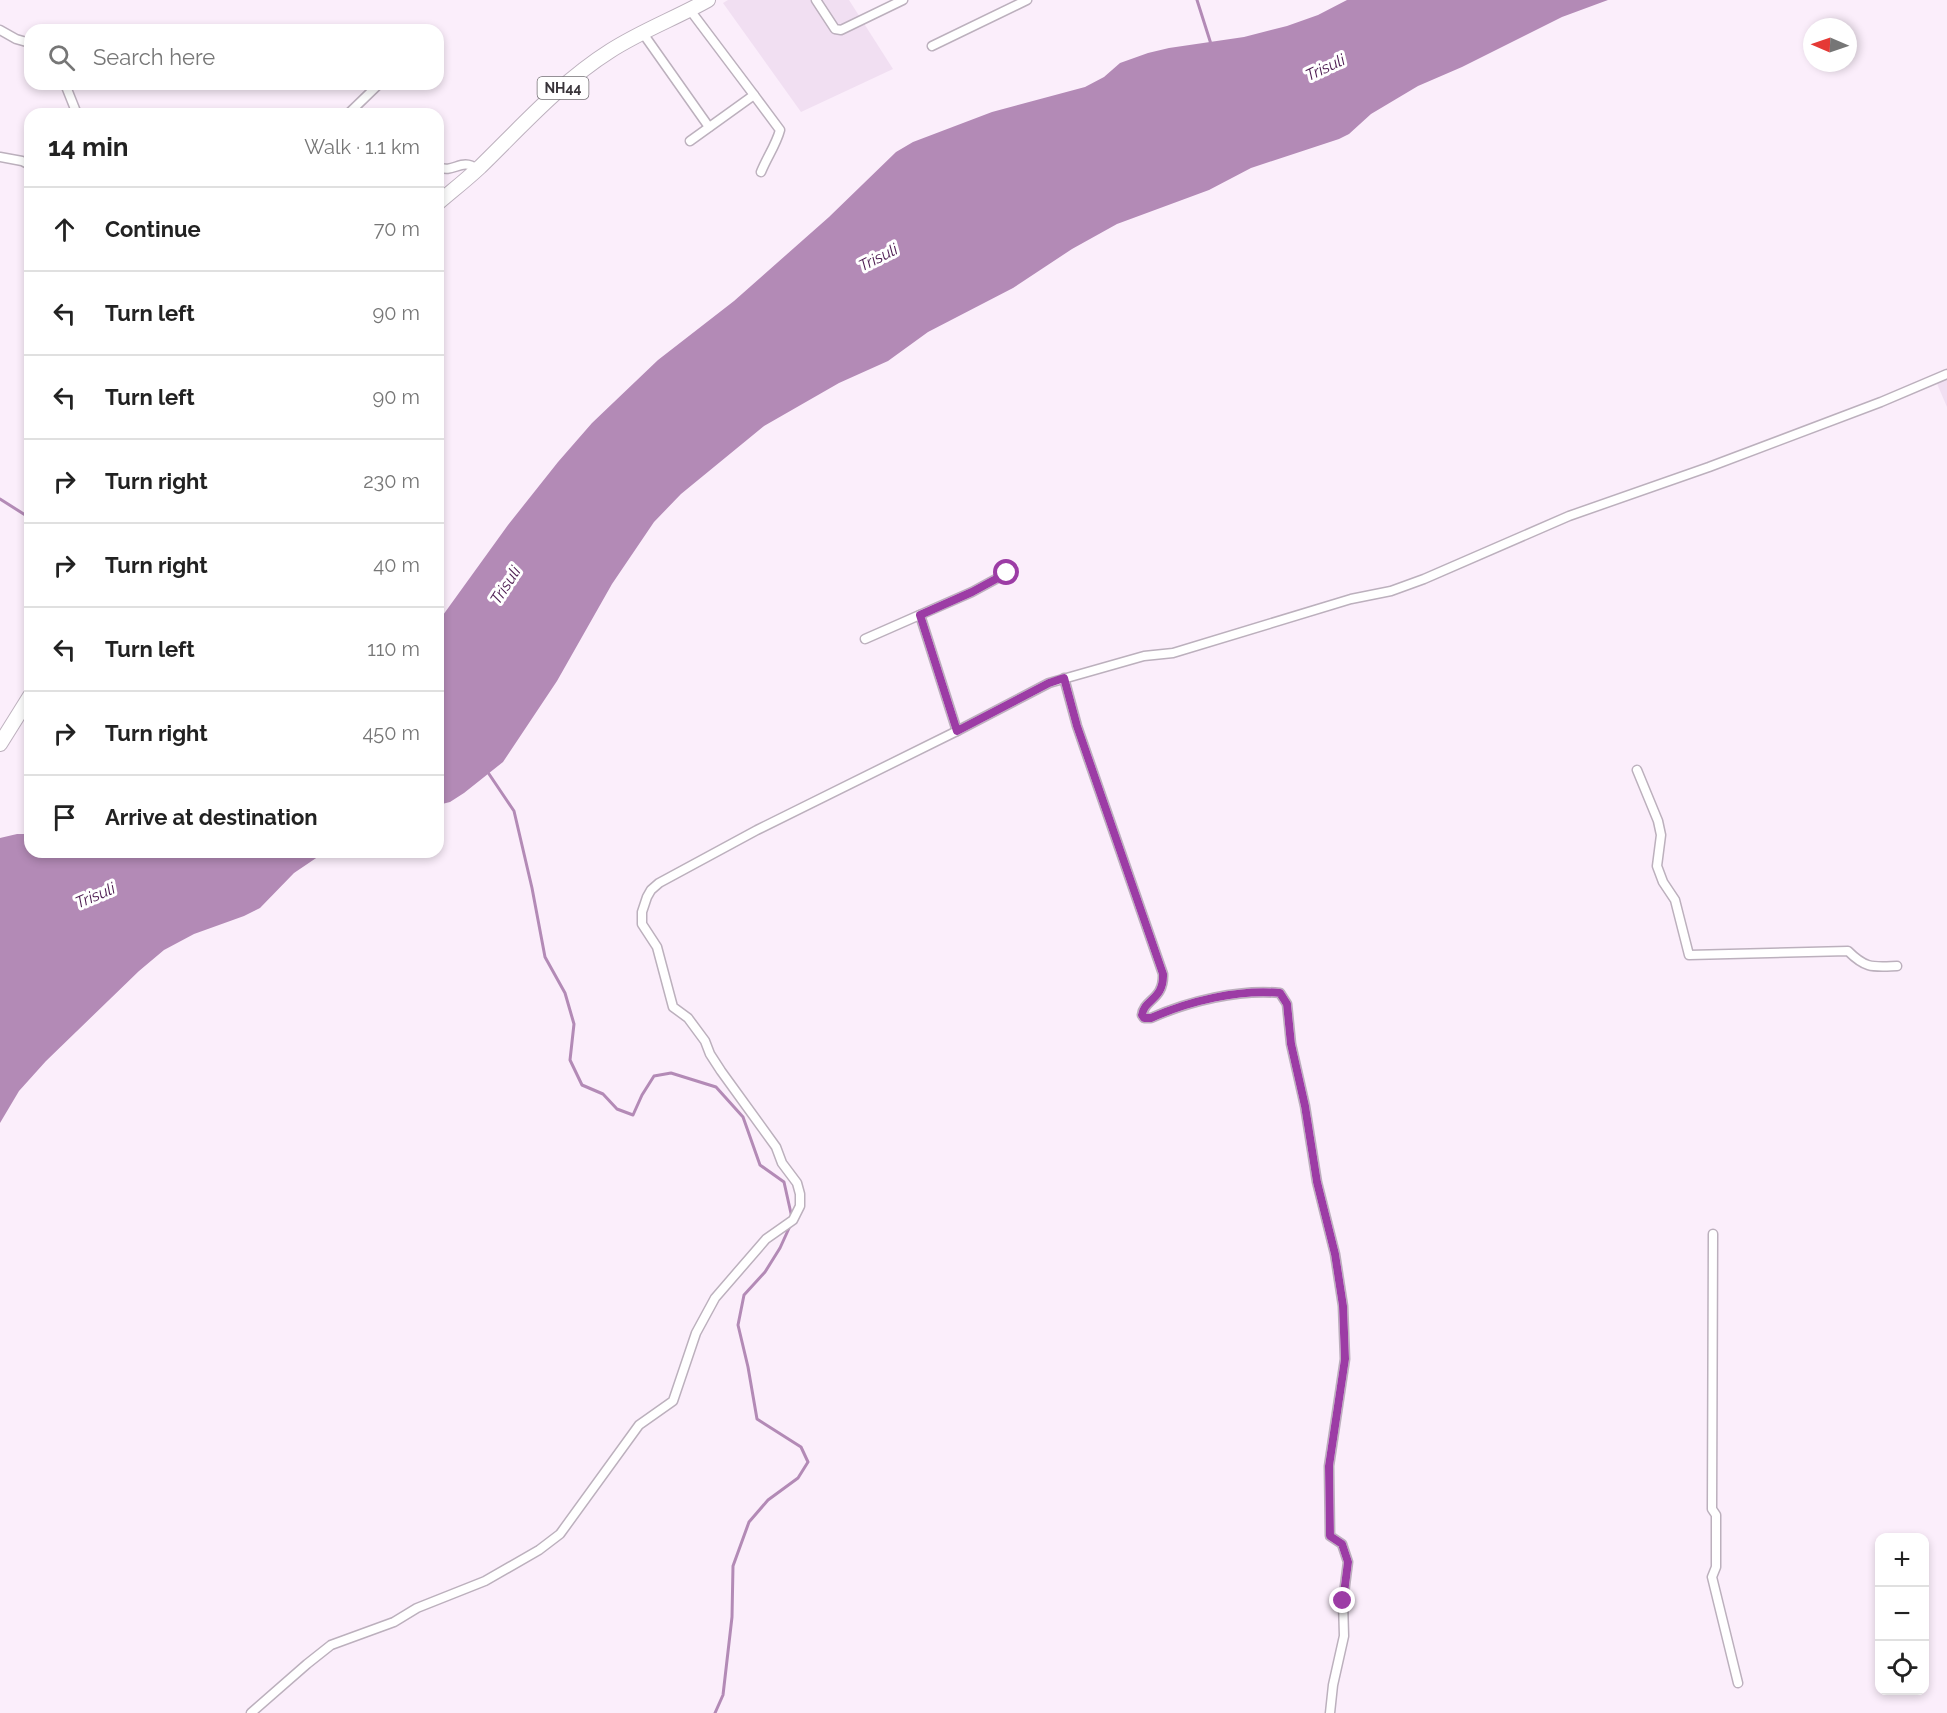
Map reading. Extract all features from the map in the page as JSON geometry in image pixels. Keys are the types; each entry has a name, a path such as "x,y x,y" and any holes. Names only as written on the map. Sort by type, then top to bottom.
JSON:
{"highway":[{"name":"NH44","path":"444,198 530,117 609,51 708,0"},
{"path":"0,744 24,706"}],"street":[{"path":"816,0 836,29 841,30 903,0"},
{"path":"932,46 1027,0"},
{"path":"690,10 780,130 777,142 766,158 761,172"},
{"path":"0,30 24,41"},
{"path":"642,32 710,127"},
{"path":"67,90 75,108"},
{"path":"354,108 373,90"},
{"path":"690,141 754,95"},
{"path":"0,157 24,162"},
{"path":"444,168 470,164 477,169"},
{"path":"251,1713 332,1645 394,1622 417,1608 484,1581 539,1550 560,1534 639,1425 673,1401 696,1333 715,1298 766,1239 793,1220 800,1206 797,1183 782,1163 776,1147 721,1071 705,1041 688,1018 673,1007 657,947 642,924 642,912 647,897 659,883 842,786 957,731 1049,683 1144,656 1173,653 1351,599 1391,591 1560,520 1709,467 1881,402 1947,374"},
{"path":"865,639 972,592 1007,573"},
{"path":"920,615 957,731"},
{"path":"1064,678 1077,726 1163,974 1159,994 1143,1009 1144,1018 1151,1018 1197,1001 1252,993 1280,993 1287,1004 1291,1044 1305,1106 1317,1182 1335,1254 1343,1306 1345,1359 1329,1466 1328,1500 1330,1536 1342,1544 1348,1562 1343,1601 1344,1635 1333,1685 1330,1713"},
{"path":"1638,770 1658,821 1661,835 1657,866 1663,882 1676,900 1689,955 1848,951 1861,964 1876,967 1897,966"},
{"path":"1713,1234 1712,1509 1716,1515 1716,1567 1712,1577 1738,1683"}],"shaded area":[{"path":"728,0 849,0 893,69 801,112 723,3"},
{"path":"1947,374 1947,407 1935,379"}],"water":[{"name":"Trisuli","path":"1347,0 1608,0 1562,17 1462,67 1418,86 1371,114 1349,134 1339,139 1251,168 1209,190 1117,224 1072,249 1013,288 928,332 888,361 839,383 764,426 681,494 654,522 612,584 557,681 503,762 464,793 444,804 444,614 508,525 558,462 592,423 658,360 734,301 829,217 896,152 913,142 992,112 1085,87 1104,77 1120,63 1148,53 1244,37 1318,15"},
{"name":"Trisuli","path":"24,834 24,858 316,858 294,873 260,908 194,934 164,950 139,971 46,1061 19,1091 0,1123 0,838"}],"waterway":[{"path":"1197,0 1211,44"},
{"path":"0,499 24,514"},
{"path":"487,771 514,811 545,957 565,993 574,1024 570,1060 582,1085 603,1094 617,1109 633,1115 654,1076 671,1073 716,1087 743,1117 760,1165 784,1182 792,1218"},
{"path":"715,1713 723,1695 732,1617 733,1566 749,1522 768,1500 798,1478 808,1462 801,1447 757,1419 738,1325 744,1295 765,1272 790,1226"}],"route":[{"path":"1007,573 972,592 920,615 957,731 1049,683 1064,678 1077,726 1163,974 1162,989 1143,1009 1144,1018 1148,1019 1197,1001 1252,993 1280,993 1287,1004 1291,1044 1305,1106 1317,1182 1335,1254 1343,1306 1345,1359 1329,1466 1328,1500 1330,1536 1342,1544 1348,1562 1343,1601"}]}
